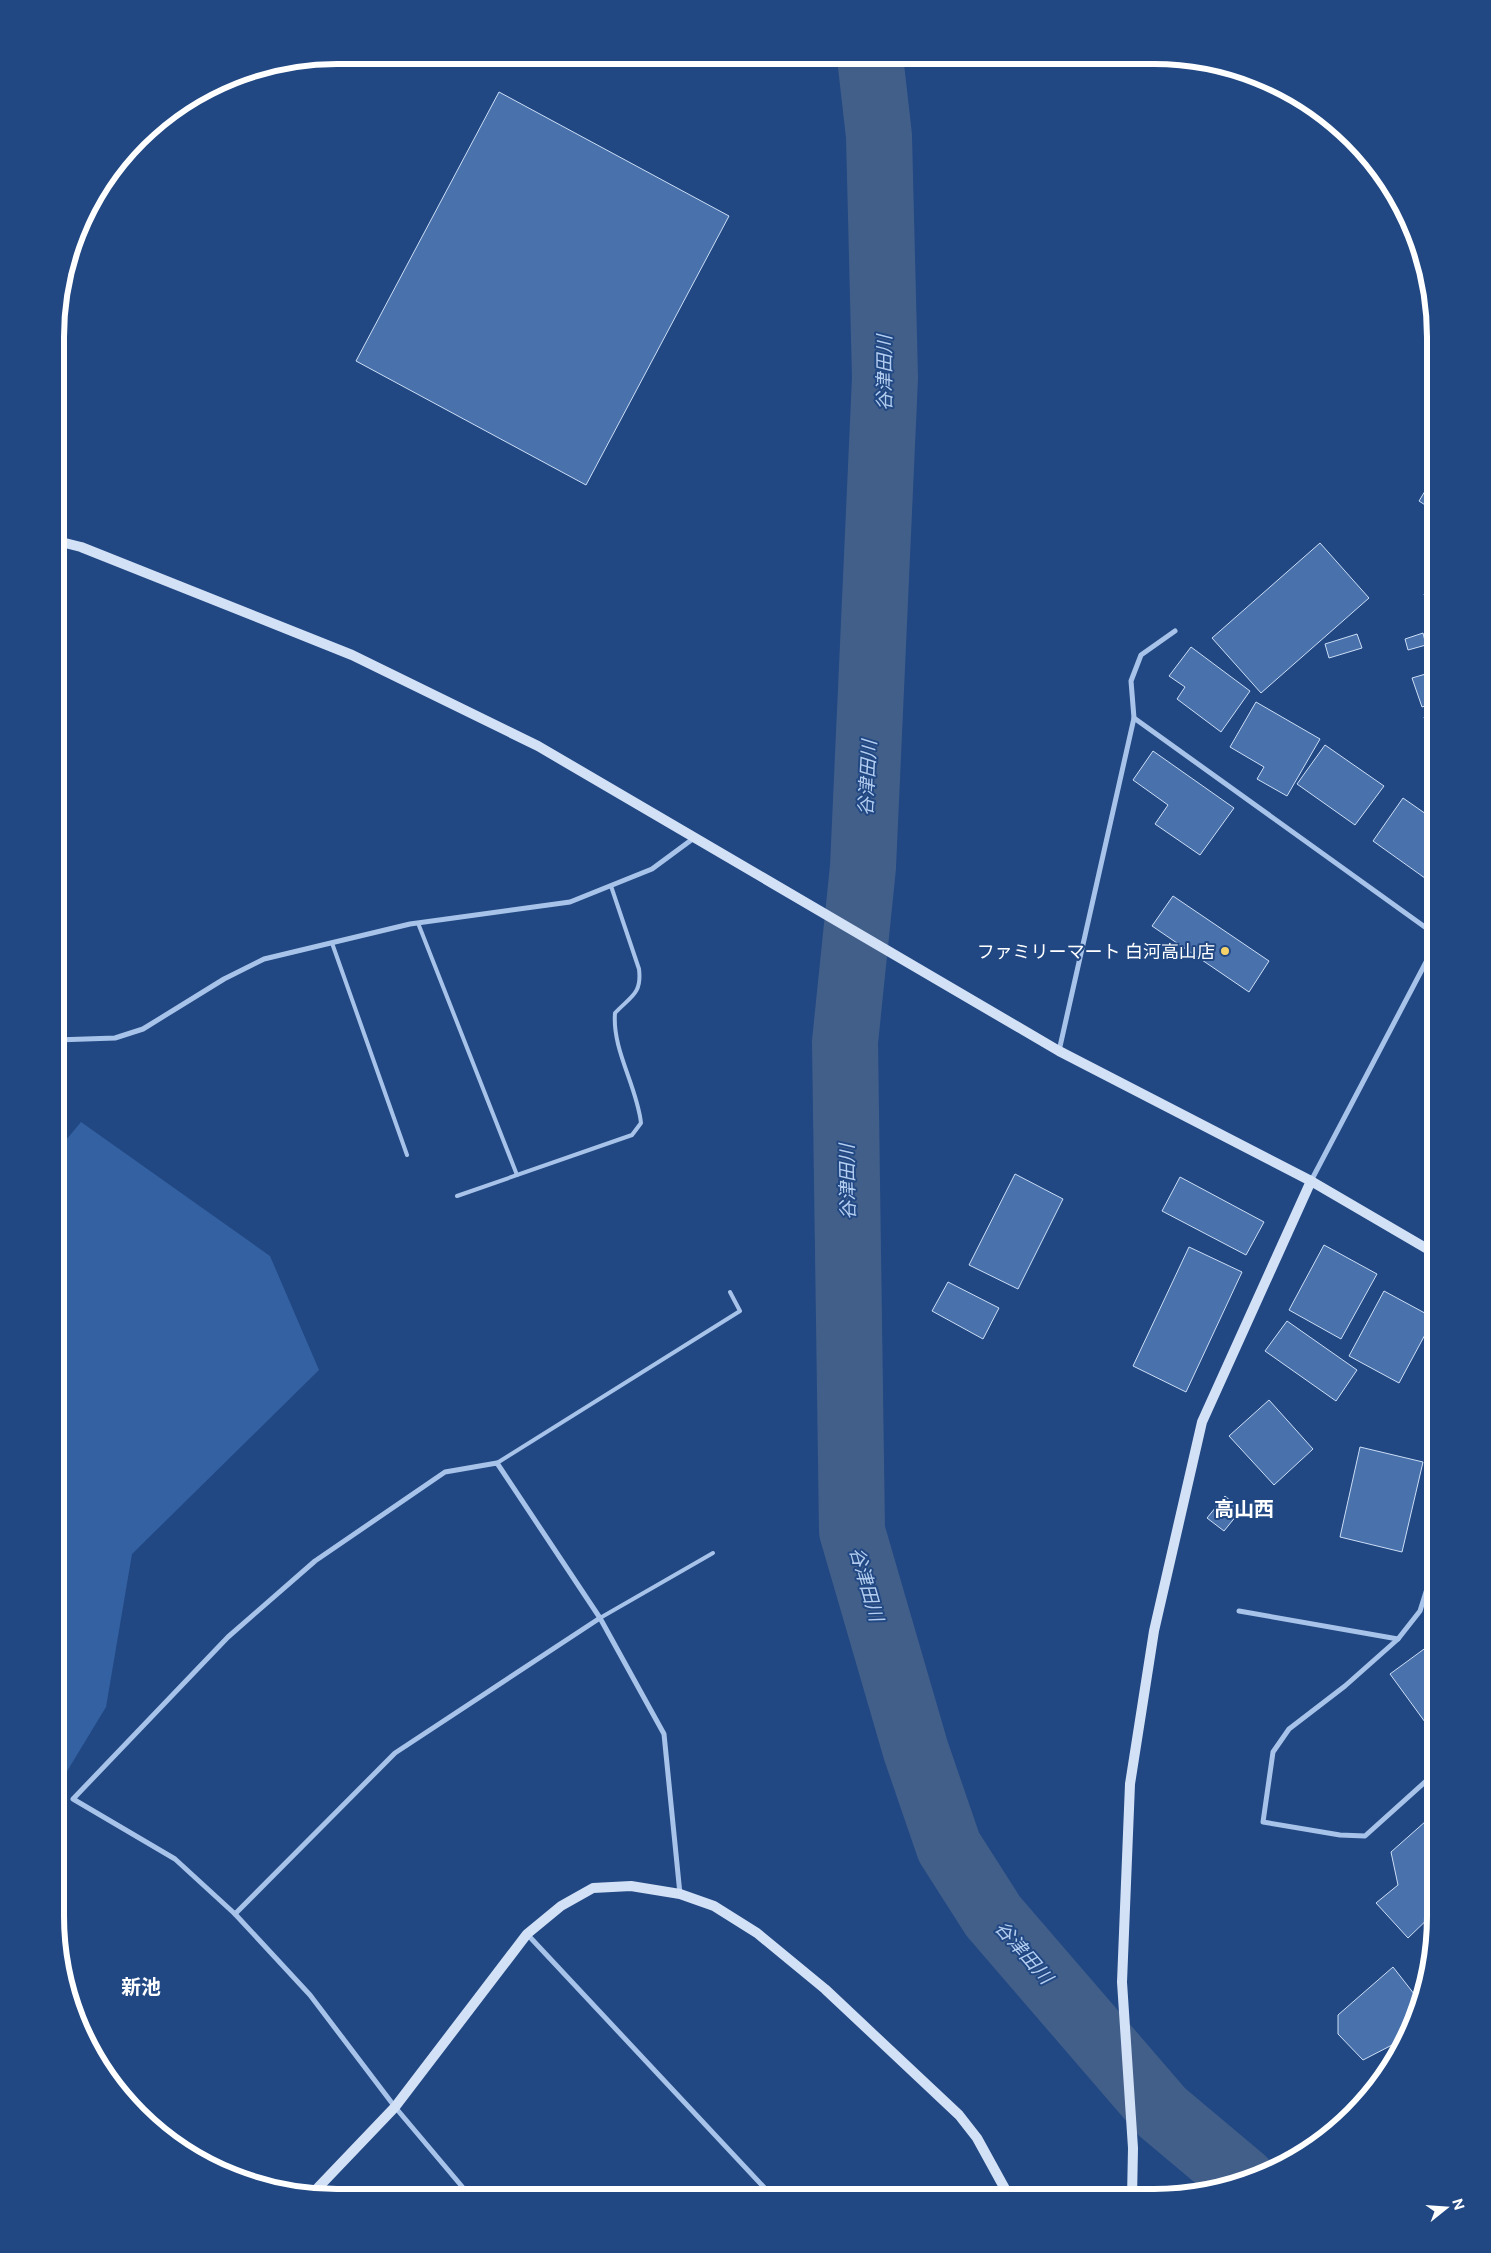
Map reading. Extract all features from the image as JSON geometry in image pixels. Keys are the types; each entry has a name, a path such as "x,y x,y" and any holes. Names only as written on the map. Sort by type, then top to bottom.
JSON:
{"street":[{"path":"64,543 81,547 352,655 538,746 1059,1051 1311,1181 1427,1249"},
{"path":"1059,1051 1134,718 1131,681 1141,655 1175,632"},
{"path":"1134,718 1427,929"},
{"path":"64,1040 115,1038 143,1029 224,979 264,959 418,923 570,902 652,869 694,838"},
{"path":"1132,2189 1133,2148 1122,1982 1130,1784 1154,1631 1202,1422 1311,1181 1427,960"},
{"path":"464,2189 395,2107 310,1994 235,1914 175,1859 73,1798 228,1637 315,1560 445,1472 497,1463 600,1618 664,1734 680,1894"},
{"path":"1427,1589 1420,1611 1398,1639 1345,1686 1289,1729 1273,1752 1263,1822 1340,1835 1365,1836 1427,1780"},
{"path":"1239,1611 1398,1639"},
{"path":"235,1914 395,1753 600,1618"},
{"path":"317,2189 395,2107 527,1934 562,1906 593,1888 631,1886 680,1894 714,1906 757,1933 825,1989 959,2115 977,2138 1005,2189"},
{"path":"527,1934 766,2189"}],"lane":[{"path":"457,1196 632,1135 642,1123 639,1105 618,1042 614,1022 615,1013 635,994 640,984 640,976 611,886"},
{"path":"418,923 517,1175"},
{"path":"332,943 407,1155"},
{"path":"497,1463 740,1311 730,1292"},
{"path":"600,1618 713,1553"}],"shaded area":[{"path":"81,1122 270,1256 319,1370 132,1554 106,1707 64,1776 64,1142"}],"building":[{"path":"499,92 729,216 586,485 356,361"},
{"path":"1427,488 1427,506 1419,501"},
{"path":"1320,543 1369,598 1261,693 1212,638"},
{"path":"1427,593 1427,604 1424,594"},
{"path":"1423,633 1426,645 1408,650 1405,639"},
{"path":"1357,634 1362,648 1329,658 1325,644"},
{"path":"1191,647 1250,691 1221,732 1177,699 1185,687 1169,676"},
{"path":"1427,674 1427,705 1422,707 1412,678"},
{"path":"1256,702 1320,739 1287,796 1257,779 1264,767 1230,747"},
{"path":"1325,745 1384,786 1355,825 1297,784"},
{"path":"1153,751 1234,808 1200,855 1155,824 1168,805 1133,780"},
{"path":"1403,798 1427,815 1427,880 1373,841"},
{"path":"1173,896 1269,961 1249,992 1152,926"},
{"path":"1015,1174 1063,1199 1018,1289 969,1265"},
{"path":"1180,1177 1264,1222 1246,1255 1162,1211"},
{"path":"1324,1245 1377,1274 1341,1339 1289,1310"},
{"path":"1189,1247 1242,1272 1186,1392 1133,1366"},
{"path":"948,1282 999,1308 983,1339 932,1311"},
{"path":"1384,1291 1427,1314 1427,1331 1399,1383 1349,1356"},
{"path":"1287,1321 1357,1370 1336,1401 1265,1351"},
{"path":"1269,1400 1313,1449 1274,1485 1229,1436"},
{"path":"1360,1447 1423,1462 1402,1552 1340,1537"},
{"path":"1225,1496 1241,1510 1224,1531 1207,1518"},
{"path":"1427,1647 1427,1721 1425,1722 1390,1674"},
{"path":"1427,1820 1427,1920 1408,1938 1376,1903 1398,1885 1391,1852"},
{"path":"1393,1967 1415,1996 1395,2045 1394,2044 1363,2060 1338,2034 1338,2015"}],"waterway":[{"name":"谷津田川","path":"871,64 879,136 885,378 863,867 845,1042 852,1531 916,1751 949,1847 993,1916 1162,2112 1238,2176"}],"place":[{"name":"ファミリーマート 白河高山店","path":"1225,951"}],"district":[{"name":"高山西","path":"1244,1509"},
{"name":"新池","path":"141,1987"}]}
